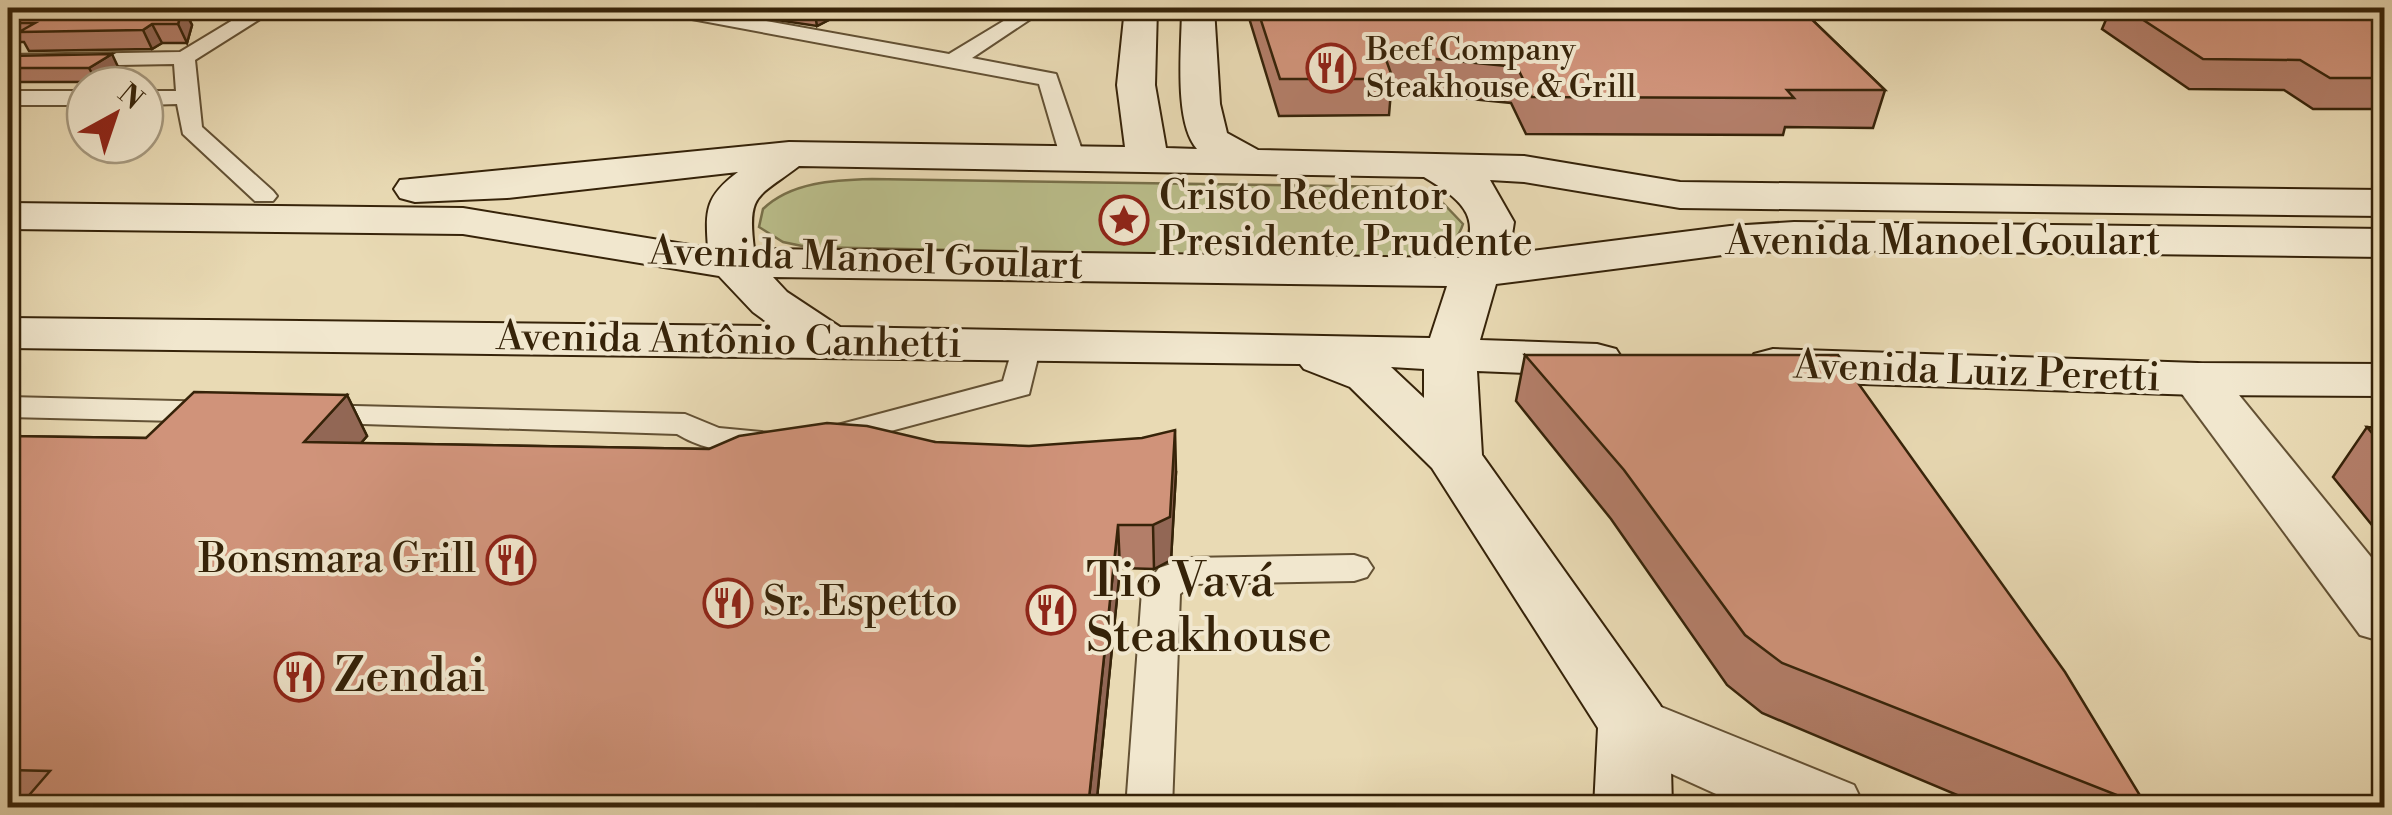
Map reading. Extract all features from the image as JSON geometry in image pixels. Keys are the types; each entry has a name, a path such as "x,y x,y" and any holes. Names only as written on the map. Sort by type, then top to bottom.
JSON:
{"main road":[{"path":"1141,8 1136,84 1147,160"},
{"path":"1198,8 1201,104 1209,139 1250,162"},
{"path":"789,154 736,194 727,212 732,262 770,302 826,342"},
{"name":"Avenida Manoel Goulart","path":"8,192 264,196 507,184 789,154 1433,164 1524,169 1680,195 2384,204"},
{"path":"1433,164 1478,191 1492,222 1489,248 1475,272 1450,355 1453,456"},
{"name":"Avenida Manoel Goulart","path":"8,216 463,221 614,249 732,262 1475,272 1730,240 1794,236 2384,243"},
{"name":"Avenida Antônio Canhetti","path":"8,333 1296,348 1450,355"},
{"path":"1296,348 1369,376 1453,456 1634,725 1827,808"},
{"path":"1450,355 1647,361"},
{"name":"Avenida Luiz Peretti","path":"1726,364 2198,379 2384,380"},
{"path":"2198,379 2384,618"},
{"path":"1634,725 1634,808"}],"lane":[{"path":"8,61 184,58 250,20 241,8"},
{"path":"666,8 1048,79 1073,159"},
{"path":"953,61 1038,8"},
{"path":"184,58 192,129 264,196"},
{"path":"8,98 65,98"},
{"path":"165,98 186,98"},
{"path":"288,414 686,424 700,436 721,441 816,440 1018,388 1026,344"},
{"path":"8,407 248,413"},
{"path":"1149,808 1161,591 1172,578 1188,571 1354,568"}],"green space":[{"path":"872,179 1397,187 1442,202 1463,224 1443,249 1391,259 807,247 783,242 759,227 763,209 786,193 828,182"}],"building":[{"path":"8,8 183,8 178,24 152,24 143,30 19,32 35,23 8,23"},
{"path":"1257,8 1800,8 1885,90 1787,90 1794,98 1532,97 1517,67 1384,54 1393,79 1280,79"},
{"path":"2125,8 2384,8 2384,78 2330,78 2300,60 2203,59"},
{"path":"112,54 94,65 65,68 8,68 8,56"},
{"path":"1525,355 1838,355 2065,672 2147,807 1782,663 1745,635 1624,470"},
{"path":"194,392 347,395 304,442 709,449 739,436 827,423 867,426 935,442 1029,446 1142,438 1175,430 1170,517 1153,525 1118,525 1088,808 18,808 50,771 8,770 8,436 146,438"},
{"path":"2367,427 2384,429 2384,447"}],"place":[{"name":"Beef Company Steakhouse & Grill","path":"1331,68"},
{"name":"Cristo Redentor Presidente Prudente","path":"1124,220"},
{"name":"Bonsmara Grill","path":"511,560"},
{"name":"Sr. Espetto","path":"728,603"},
{"name":"Tio Vavá Steakhouse","path":"1051,610"},
{"name":"Zendai","path":"299,677"}]}
